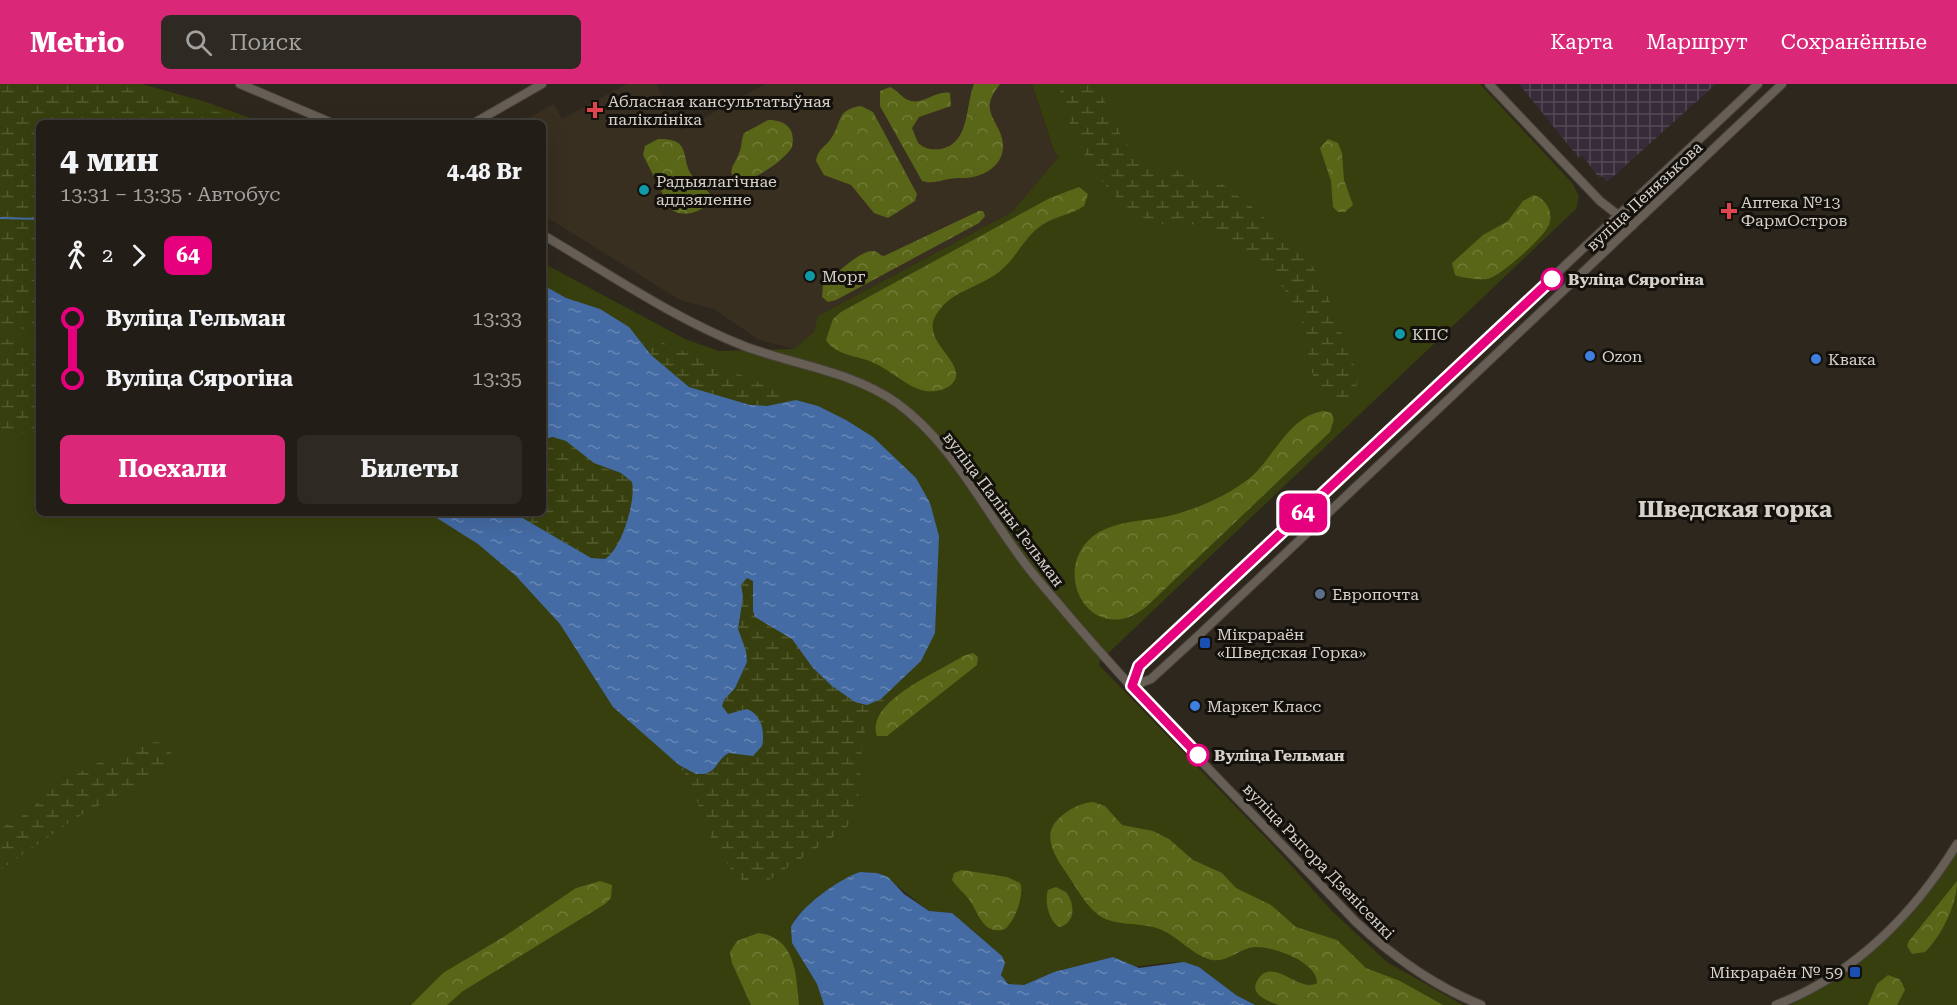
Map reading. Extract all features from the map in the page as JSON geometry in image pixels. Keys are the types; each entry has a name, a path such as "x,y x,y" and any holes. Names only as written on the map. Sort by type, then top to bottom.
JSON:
{"street":[{"path":"240,84 325,120"},
{"path":"479,120 542,84"},
{"path":"1489,84 1600,201 1632,226"},
{"name":"вуліца Пенязькова","path":"1132,686 1139,666 1758,84"},
{"name":"вуліца Пенязькова","path":"1132,686 1151,679 1198,636 1782,84"},
{"name":"вуліца Паліны Гельман","path":"546,238 710,330 744,345 850,380 894,402 925,426 947,451 1016,552 1132,686 1207,764"},
{"name":"вуліца Рыгора Дзенісенкі","path":"1207,764 1380,944 1431,980 1481,1005"},
{"path":"1776,1005 1806,992 1833,975 1882,937 1904,917 1937,877 1957,844"}],"shaded area":[{"path":"627,84 656,84 682,130 765,84 1032,84 1054,151 1060,157 1012,212 818,316 815,332 794,349 759,340 714,309 680,300 546,217 546,120 525,120 554,104 562,119"},
{"path":"1519,84 1716,84 1607,182 1602,176 1599,178 1583,156 1579,158"}],"green space":[{"path":"0,84 142,84 206,102 256,120 36,120 36,516 546,516 546,265 685,339 719,351 794,349 814,332 818,316 1012,212 1059,157 1054,151 1032,84 1480,84 1572,183 1579,196 1576,209 1100,661 1099,665 1269,841 1332,911 1387,962 1463,1005 1255,1005 1236,995 1199,967 1174,962 1132,967 1113,957 1054,972 1024,985 1013,986 1002,979 1002,956 952,913 929,911 883,875 866,872 849,877 794,920 792,943 817,984 824,1005 0,1005"},
{"path":"0,84 111,84 170,96 242,120 36,120 36,332 0,326"},
{"path":"974,84 1000,84 990,102 992,116 1003,145 998,162 985,173 976,176 931,182 922,181 880,106 880,91 890,87 911,101 926,99 940,93 950,93 951,106 919,117 912,128 918,143 926,148 941,149 957,140 962,132"},
{"path":"1059,84 1096,84 1123,139 1140,159 1150,164 1204,177 1222,184 1251,206 1306,256 1323,284 1357,373 1357,385 1348,398 1333,403 1324,396 1313,376 1303,326 1296,308 1277,281 1247,251 1226,234 1211,227 1166,225 1153,222 1135,213 1119,200 1104,183 1079,144 1063,103"},
{"path":"861,106 873,112 917,194 915,201 888,218 874,213 851,185 824,175 816,161 820,150 832,137 844,113"},
{"path":"768,120 780,122 788,127 792,135 792,147 768,170 743,181 737,181 732,174 732,167 740,151 744,133"},
{"path":"658,139 677,142 681,146 693,177 710,194 709,200 700,210 687,214 675,212 670,208 643,155 645,146"},
{"path":"1328,139 1338,143 1342,153 1344,180 1353,205 1345,212 1338,212 1333,207 1331,181 1320,148"},
{"path":"1079,187 1088,194 1084,206 1042,225 999,272 954,296 934,319 935,337 955,369 956,377 949,386 937,391 921,390 874,363 835,349 826,340 833,319 841,312 1050,198"},
{"path":"1534,195 1548,207 1550,220 1545,231 1531,247 1493,277 1487,279 1455,275 1452,263 1483,235 1508,221 1523,201"},
{"path":"983,211 985,216 979,223 836,300 828,302 822,297 823,285 848,263 864,253 871,251 884,256"},
{"path":"634,331 804,401 790,400 759,406 694,390 651,355"},
{"path":"0,338 36,344 36,430 0,436"},
{"path":"1324,411 1331,413 1334,419 1330,432 1146,607 1127,617 1110,619 1096,614 1084,604 1077,590 1075,574 1078,557 1087,542 1095,535 1123,523 1164,517 1210,502 1251,477 1301,420"},
{"path":"553,437 567,442 596,464 621,474 632,482 632,498 624,530 617,548 608,557 591,558 519,516 546,516 546,438"},
{"path":"747,578 754,581 753,611 763,623 792,639 813,668 832,686 867,705 888,693 863,735 858,805 851,822 845,829 769,880 747,883 734,874 706,829 692,785 679,765 687,770 712,772 728,754 747,756 763,740 761,724 751,711 743,710 728,714 722,706 742,674 746,663 738,621 741,585"},
{"path":"973,653 978,657 977,665 887,736 877,736 876,723 882,711 893,699 963,656"},
{"path":"158,742 171,752 170,761 163,770 76,818 0,870 0,828 23,816 52,790 73,776 118,754"},
{"path":"1093,802 1105,806 1122,825 1153,831 1169,839 1193,860 1222,873 1236,888 1271,905 1296,927 1337,940 1366,968 1400,981 1443,1005 1279,1005 1258,994 1255,986 1257,981 1263,974 1270,971 1302,984 1317,983 1315,975 1303,962 1283,952 1263,947 1249,948 1221,960 1208,959 1162,930 1114,922 1102,917 1087,903 1060,864 1050,838 1051,830 1064,814 1085,803"},
{"path":"1957,852 1957,1005 1790,1005 1840,977 1884,941 1905,921"},
{"path":"962,870 1007,877 1020,883 1021,894 1018,907 1005,929 997,930 986,926 968,898 952,880 954,873"},
{"path":"600,881 612,885 611,898 605,904 463,991 447,1005 411,1005 443,973 505,936 576,888"},
{"path":"1957,881 1951,909 1937,937 1925,952 1912,954 1907,946 1909,941"},
{"path":"1056,887 1066,892 1072,907 1069,921 1060,927 1050,916 1047,905 1048,890"},
{"path":"758,933 771,936 787,950 795,970 799,1005 751,1005 732,963 730,952 737,941"},
{"path":"1888,975 1899,979 1905,990 1897,1005 1868,1005 1877,984"}],"water":[{"path":"546,287 566,298 600,309 629,327 651,355 689,387 750,405 767,406 796,400 818,406 846,420 873,437 916,478 930,503 939,536 935,633 921,661 881,699 867,705 855,702 832,686 813,668 792,639 755,617 753,581 747,578 741,585 743,597 738,629 746,651 747,662 735,688 724,700 722,706 728,714 747,709 756,715 763,730 762,746 753,756 729,753 705,774 696,774 679,765 613,707 560,624 516,576 478,544 434,516 519,516 591,558 605,559 617,545 626,524 632,500 632,482 621,473 594,463 566,441 553,437 546,438"},
{"path":"860,872 877,873 888,877 904,894 929,911 952,913 1002,956 1005,963 1001,975 1008,984 1024,985 1054,972 1113,957 1139,968 1184,962 1199,967 1236,995 1255,1005 824,1005 817,984 792,943 791,927 803,911 821,895"}],"waterway":[{"path":"0,218 36,219"}],"bus line":[{"name":"64","path":"1198,755 1132,686 1139,666 1552,279"}],"place":[{"name":"Абласная кансультатыўная паліклініка","path":"595,110"},
{"name":"Радыялагічнае аддзяленне","path":"644,190"},
{"name":"Аптека №13 ФармОстров","path":"1729,211"},
{"name":"Морг","path":"810,276"},
{"name":"Вуліца Сярогіна","path":"1552,279"},
{"name":"КПС","path":"1400,334"},
{"name":"Ozon","path":"1590,356"},
{"name":"Квака","path":"1816,359"},
{"name":"Европочта","path":"1320,594"},
{"name":"Мікрараён «Шведская Горка»","path":"1205,643"},
{"name":"Маркет Класс","path":"1195,706"},
{"name":"Вуліца Гельман","path":"1198,755"},
{"name":"Мікрараён № 59","path":"1855,972"}],"district":[{"name":"Шведская горка","path":"1735,509"}]}
